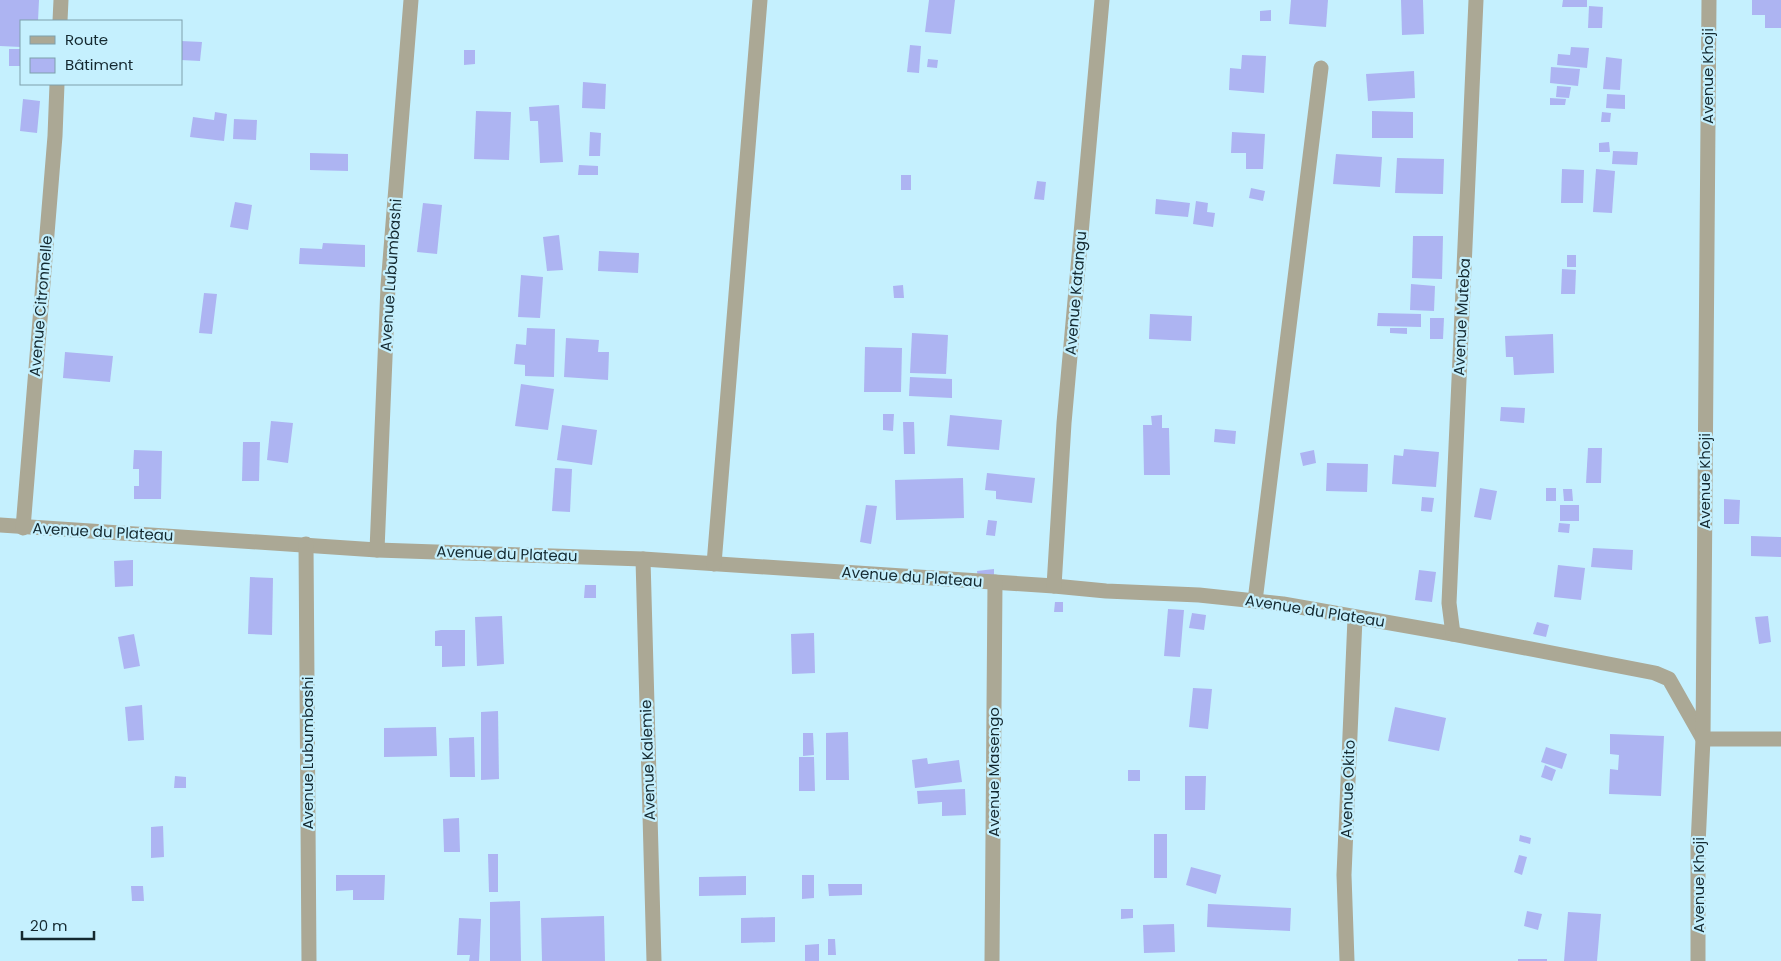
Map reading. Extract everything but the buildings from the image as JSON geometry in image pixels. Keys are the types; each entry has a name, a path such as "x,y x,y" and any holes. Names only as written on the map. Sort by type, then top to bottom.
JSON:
{"street":[{"path":"60,20 61,0"},
{"name":"Avenue Lubumbashi","path":"377,550 388,286 412,0"},
{"path":"714,564 760,0"},
{"name":"Avenue Katangu","path":"1054,586 1064,423 1102,0"},
{"name":"Avenue Muteba","path":"1453,634 1449,603 1476,0"},
{"name":"Avenue Khoji","path":"1698,961 1698,845 1704,739 1709,0"},
{"path":"1255,601 1321,68"},
{"name":"Avenue Citronnelle","path":"23,528 55,136 57,85"},
{"name":"Avenue du Plateau","path":"0,525 377,550 643,559 1106,591 1199,595 1283,604 1453,634 1663,675 1669,679 1704,739"},
{"name":"Avenue Lubumbashi","path":"306,544 309,961"},
{"name":"Avenue Kalemie","path":"643,559 654,961"},
{"name":"Avenue Masengo","path":"992,961 995,582"},
{"name":"Avenue Okito","path":"1346,961 1344,875 1355,618"},
{"path":"1704,739 1781,739"}]}
